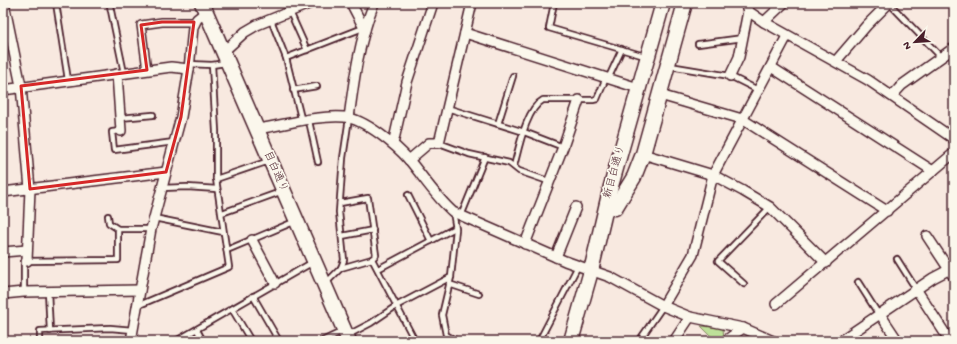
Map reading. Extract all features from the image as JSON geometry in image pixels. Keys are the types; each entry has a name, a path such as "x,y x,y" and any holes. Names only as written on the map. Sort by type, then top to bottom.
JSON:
{"main road":[{"path":"611,186 612,163 656,3"},
{"name":"新目白通り","path":"572,341 611,186 663,3"},
{"name":"新目白通り","path":"581,341 589,270 615,208 671,3"},
{"path":"615,208 634,177 643,154 685,3"},
{"name":"目白通り","path":"204,8 347,336"}],"street":[{"path":"4,3 21,86 30,189 27,261"},
{"path":"225,57 245,32 311,3"},
{"path":"351,3 364,29"},
{"path":"349,118 357,61 364,29 374,3"},
{"path":"393,144 407,82 433,3"},
{"path":"409,160 429,143 439,143 472,3"},
{"path":"764,22 784,3"},
{"path":"836,61 867,25 889,3"},
{"path":"747,7 764,22 787,36 836,61 892,96 954,139"},
{"path":"730,76 739,57 747,7"},
{"path":"131,341 151,229 181,117 194,22 204,8"},
{"path":"147,70 142,25 162,22 194,22"},
{"path":"465,33 632,86"},
{"path":"663,306 693,255 713,175 787,36"},
{"path":"892,96 902,85 954,48"},
{"path":"3,90 21,86 189,66"},
{"path":"771,67 933,171"},
{"path":"121,74 121,131"},
{"path":"660,95 742,119 887,211"},
{"path":"525,244 548,181 563,147 579,100"},
{"path":"257,130 305,121 349,118 369,127 393,144 409,160 441,202 457,214 639,291 663,306 690,317 743,328 773,341"},
{"path":"776,304 954,153"},
{"path":"643,154 713,175 770,208 826,263"},
{"path":"3,191 166,172"},
{"path":"556,257 576,207"},
{"path":"840,341 850,338 880,314 916,289 952,271 927,236"},
{"path":"252,240 275,283"},
{"path":"3,252 27,250"},
{"path":"916,289 949,339"},
{"path":"3,294 48,291 140,290"},
{"path":"880,314 898,341"},
{"path":"674,341 690,317"},
{"path":"725,341 743,328"}],"lane":[{"path":"56,3 68,80"},
{"path":"554,3 549,28 641,55"},
{"path":"889,3 941,57"},
{"path":"110,6 121,74"},
{"path":"290,12 307,50"},
{"path":"271,20 286,58 293,90 318,162"},
{"path":"286,58 364,29"},
{"path":"698,44 743,38"},
{"path":"514,166 531,113 543,100 597,99 622,50"},
{"path":"189,66 212,65 225,57"},
{"path":"137,306 229,266 216,179 216,131 212,65"},
{"path":"668,65 730,76 758,90"},
{"path":"498,124 513,76"},
{"path":"293,90 317,86"},
{"path":"447,108 524,132 563,147"},
{"path":"120,118 153,114"},
{"path":"324,284 341,268 344,260 340,203 349,118"},
{"path":"121,131 112,132 114,150 174,142"},
{"path":"439,143 469,154 514,166 519,171 548,181"},
{"path":"457,341 446,335 442,315 451,277 457,214 486,158"},
{"path":"216,179 270,161"},
{"path":"162,188 187,187 217,189"},
{"path":"222,212 283,191"},
{"path":"408,195 431,241"},
{"path":"340,203 368,198 376,255 372,259 341,268"},
{"path":"744,284 718,261 770,208"},
{"path":"108,216 109,223 118,229 151,229"},
{"path":"154,218 223,232"},
{"path":"227,250 297,221"},
{"path":"378,269 455,228"},
{"path":"24,292 24,261 118,260 118,229"},
{"path":"342,236 373,230"},
{"path":"372,259 415,341"},
{"path":"897,259 916,289"},
{"path":"176,341 315,261"},
{"path":"539,341 589,270"},
{"path":"322,341 347,336 371,324 396,306 451,277"},
{"path":"858,282 880,314"},
{"path":"449,284 479,294"},
{"path":"48,291 50,331"},
{"path":"254,296 279,341"},
{"path":"639,341 663,306"},
{"path":"232,309 251,341"},
{"path":"40,341 40,331 110,328 133,330"},
{"path":"197,330 203,341"}],"highlighted area":[{"path":"162,22 194,22 181,117 166,172 30,189 21,86 147,70 141,25"}],"green space":[{"path":"701,326 723,328 724,339 716,341"}]}
